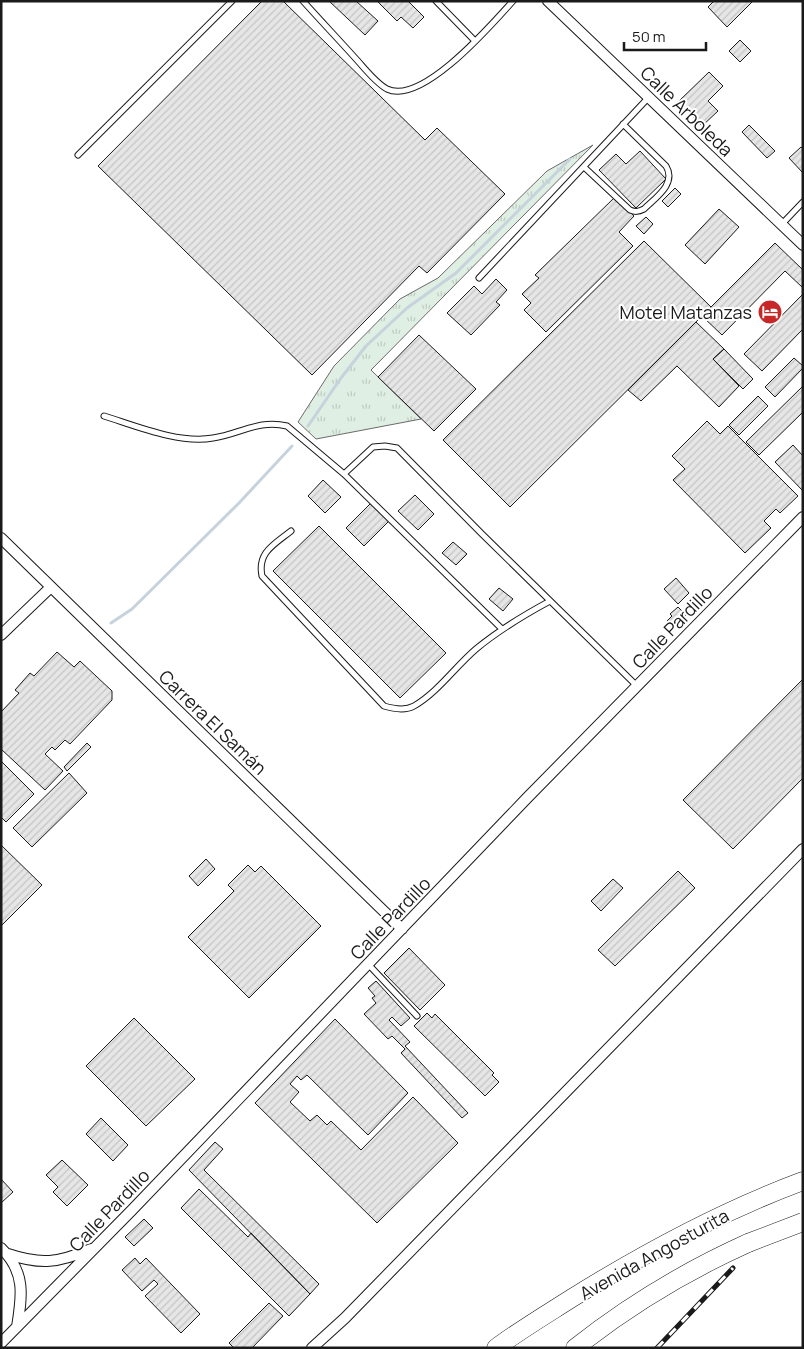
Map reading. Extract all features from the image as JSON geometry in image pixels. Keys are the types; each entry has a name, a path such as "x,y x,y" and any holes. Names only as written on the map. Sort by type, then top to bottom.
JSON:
{"highway":[{"name":"Avenida Angosturita","path":"501,1344 610,1275 669,1241 747,1203 802,1181"},
{"path":"575,1348 628,1308 694,1269 748,1243 803,1222"}],"street":[{"name":"Calle Arboleda","path":"548,1 803,245"},
{"name":"Calle Pardillo","path":"1,1344 637,686 803,517"},
{"name":"Carrera El Samán","path":"1,538 402,929"},
{"path":"1,635 51,587"},
{"path":"312,1348 345,1318 803,849"},
{"path":"4,1251 26,1260 47,1262 69,1259 96,1247"},
{"path":"4,1251 20,1275 22,1298 17,1328"}],"lane":[{"path":"78,155 232,1"},
{"path":"303,1 373,78 388,90 403,91 418,87 433,79 475,41 513,1"},
{"path":"436,1 475,41"},
{"path":"479,278 650,97"},
{"path":"584,167 634,212 644,209 668,185 670,172 666,166 623,124"},
{"path":"782,224 802,204"},
{"path":"104,416 188,439 212,438 261,424 287,426 344,474 502,629"},
{"path":"344,474 374,447 397,448 637,686"},
{"path":"291,531 264,555 260,565 262,576 384,706 397,710 412,707 430,694 476,649 502,629 550,601"},
{"path":"368,964 417,1016"}],"green space":[{"path":"593,145 371,370 421,419 316,439 298,422 334,366 400,299 438,278 547,171"}],"building":[{"path":"262,1 283,1 425,140 437,128 505,194 427,273 419,266 312,375 98,166"},
{"path":"329,1 356,1 378,21 365,35"},
{"path":"377,1 408,1 424,17 413,28 401,17 397,21"},
{"path":"714,1 752,2 727,27 708,7"},
{"path":"740,40 751,51 740,62 729,51"},
{"path":"709,72 723,86 708,101 718,111 702,126 678,102"},
{"path":"749,125 775,151 767,158 742,132"},
{"path":"801,147 803,149 803,173 789,158"},
{"path":"640,151 666,179 636,208 599,170 616,154 626,164"},
{"path":"675,188 681,194 668,207 662,201"},
{"path":"615,197 634,216 619,232 633,246 546,332 524,310 531,303 522,294 539,278 535,275"},
{"path":"719,209 739,227 705,264 685,245"},
{"path":"646,217 653,224 644,234 636,226"},
{"path":"644,241 711,307 510,507 443,440"},
{"path":"775,243 803,270 803,288 785,271 722,335 702,316"},
{"path":"496,279 507,290 496,302 500,305 471,335 447,313 474,286 482,294"},
{"path":"803,294 803,329 762,371 744,354"},
{"path":"696,322 724,349 713,359 739,386 719,407 677,366 641,401 628,390"},
{"path":"419,335 476,389 434,431 378,377"},
{"path":"724,349 753,379 743,389 713,359"},
{"path":"794,358 803,368 775,397 765,387"},
{"path":"803,386 803,412 759,455 746,442"},
{"path":"758,396 768,406 739,435 729,425"},
{"path":"707,421 720,434 728,426 798,496 780,513 776,509 764,521 771,528 745,553 673,480 685,469 672,456"},
{"path":"793,445 803,456 803,491 775,462"},
{"path":"323,480 341,497 325,513 308,496"},
{"path":"415,495 434,514 418,530 398,511"},
{"path":"371,503 389,521 364,546 346,528"},
{"path":"319,526 446,653 400,698 273,571"},
{"path":"453,542 467,554 456,565 442,553"},
{"path":"676,578 689,593 678,604 664,589"},
{"path":"499,588 513,599 503,611 489,599"},
{"path":"678,607 686,615 673,627 667,621 672,616 670,614"},
{"path":"57,652 74,667 80,661 112,691 112,700 70,744 65,740 55,750 52,747 45,754 63,771 45,790 1,749 1,712 19,693 15,690 30,673 34,676"},
{"path":"803,679 803,778 733,849 683,800"},
{"path":"87,743 91,747 67,771 64,767"},
{"path":"1,761 34,794 6,822 1,817"},
{"path":"69,773 87,793 32,847 13,828"},
{"path":"1,845 42,885 1,926"},
{"path":"206,859 215,869 198,886 189,876"},
{"path":"248,865 255,872 261,866 321,926 249,998 188,937 234,891 228,885"},
{"path":"678,871 695,888 615,966 598,950"},
{"path":"613,879 623,888 601,911 591,901"},
{"path":"409,948 445,985 420,1010 384,973"},
{"path":"376,981 410,1018 401,1026 392,1017 389,1020 410,1042 405,1046 468,1113 462,1118 401,1053 405,1049 392,1036 388,1039 364,1014 376,1003 372,998 375,996 368,988"},
{"path":"427,1013 432,1018 435,1014 494,1073 492,1075 499,1082 485,1096 414,1026"},
{"path":"134,1018 195,1079 146,1126 86,1066"},
{"path":"335,1019 408,1093 368,1135 307,1075 301,1080 297,1076 290,1084 299,1092 290,1102 310,1121 317,1115 327,1125 331,1121 361,1150 413,1097 458,1143 377,1223 255,1103"},
{"path":"101,1118 128,1145 113,1161 86,1134"},
{"path":"215,1142 223,1149 204,1170 319,1284 310,1294 189,1170"},
{"path":"62,1160 88,1185 67,1206 53,1192 58,1187 46,1175"},
{"path":"1,1179 13,1192 1,1203"},
{"path":"199,1189 248,1237 251,1233 310,1294 289,1316 181,1208"},
{"path":"144,1219 153,1228 134,1246 125,1237"},
{"path":"135,1258 140,1264 146,1258 200,1314 181,1333 145,1296 158,1284 154,1280 142,1291 122,1270"},
{"path":"269,1303 283,1316 252,1348 234,1348 229,1343"}],"waterway":[{"path":"308,426 366,346 407,308 456,273 570,159"},
{"path":"111,623 132,609 239,503 292,446"}],"railway":[{"path":"657,1348 733,1268"}],"place":[{"name":"Motel Matanzas","path":"770,312"}]}
